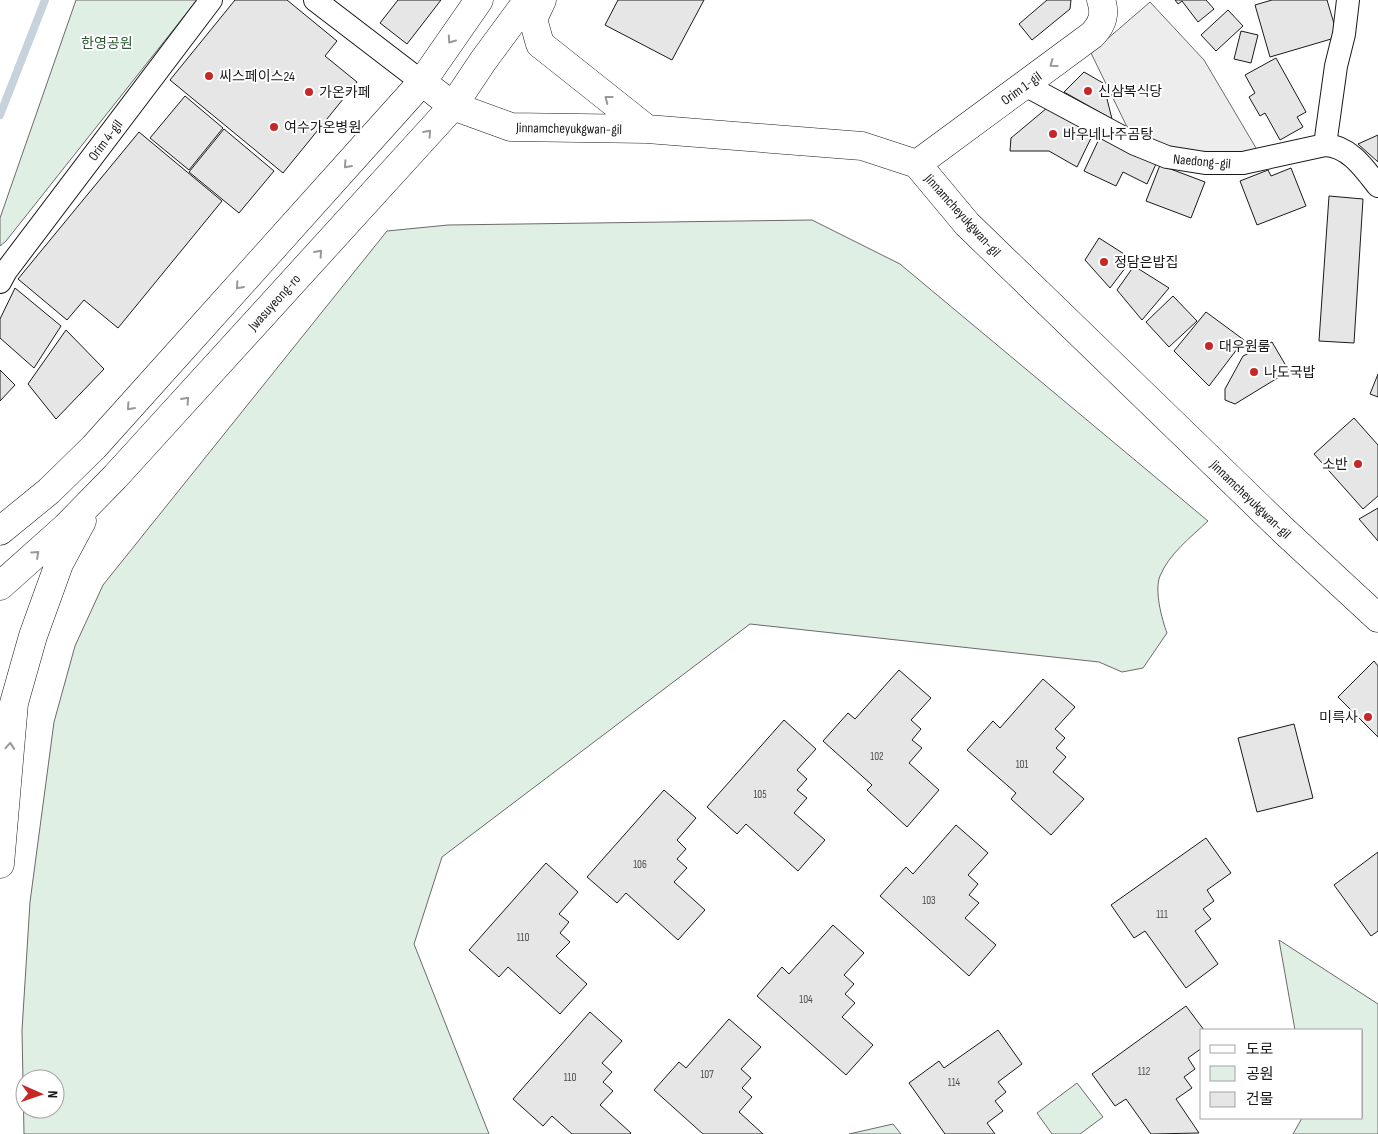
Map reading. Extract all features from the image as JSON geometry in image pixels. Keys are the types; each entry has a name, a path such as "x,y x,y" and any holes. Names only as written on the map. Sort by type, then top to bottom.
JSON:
{"main road":[{"path":"0,531 49,490 94,447 422,82 479,0"},
{"name":"Jwasuyeong-ro","path":"0,586 66,527 93,499 453,106 528,0"},
{"path":"542,0 534,19 540,44 646,129"},
{"name":"Orim 1-gil","path":"917,164 1092,35 1100,27 1103,17 1101,0"},
{"name":"Jinnamcheyukgwan-gil","path":"422,82 453,106 510,127 646,129 862,146 917,164 967,224 1282,530 1378,618"},
{"path":"0,864 14,703 33,636 59,564 93,499"}],"street":[{"name":"Orim 4-gil","path":"0,282 6,271 212,0"},
{"path":"315,0 422,82"},
{"path":"1348,0 1344,34 1336,66 1325,145 1333,146 1350,154 1360,163 1378,186"},
{"name":"Naedong-gil","path":"1025,85 1135,144 1167,157 1205,163 1244,164 1325,145"}],"green space":[{"name":"한영공원","path":"76,0 197,0 6,241 0,246 0,218"},
{"path":"812,220 900,264 1208,521 1175,553 1160,576 1158,597 1167,633 1143,668 1122,672 1099,662 750,624 442,857 414,944 489,1134 24,1134 24,1119 65,1119 65,1069 23,1069 22,1030 30,902 54,722 75,646 103,585 387,231 448,225"},
{"path":"1279,940 1378,1004 1378,1134 1293,1134 1301,1119 1363,1119 1363,1029 1295,1029"},
{"path":"1077,1083 1103,1117 1080,1134 1052,1134 1037,1113"},
{"path":"893,1124 901,1134 849,1134"}],"shaded area":[{"path":"1150,2 1204,60 1259,153 1181,156 1129,131 1091,53"}],"building":[{"name":"여수가온병원","path":"235,0 287,0 337,41 325,56 357,82 283,173 170,80"},
{"path":"398,0 441,0 407,44 380,23"},
{"path":"618,0 704,0 672,60 605,25"},
{"path":"1047,0 1071,0 1070,9 1032,40 1019,24"},
{"path":"1175,0 1206,0 1214,9 1198,22 1182,1 1178,4"},
{"path":"1272,0 1327,0 1338,37 1270,57 1255,5"},
{"path":"1228,10 1243,26 1216,51 1201,35"},
{"path":"1241,31 1258,35 1251,63 1234,59"},
{"path":"1276,58 1306,112 1297,117 1303,127 1280,140 1265,113 1260,116 1249,97 1255,93 1245,75"},
{"path":"1084,72 1103,83 1112,119 1064,92"},
{"path":"185,96 223,128 189,170 150,138"},
{"path":"1047,108 1094,132 1077,167 1049,151 1010,151 1011,138"},
{"path":"224,129 274,171 239,213 189,172"},
{"path":"139,132 222,201 118,328 84,300 67,320 18,279"},
{"path":"1378,135 1378,162 1358,144"},
{"path":"1100,137 1156,164 1147,184 1123,172 1116,186 1084,171"},
{"path":"1160,165 1205,182 1191,218 1146,201"},
{"path":"1291,168 1306,206 1257,225 1240,181 1268,170 1271,176"},
{"path":"1329,196 1363,199 1354,343 1319,341"},
{"path":"1099,238 1132,259 1110,288 1085,260"},
{"path":"1134,266 1169,288 1142,320 1117,290"},
{"path":"15,288 61,326 34,368 0,338 0,319"},
{"path":"1173,296 1197,321 1169,347 1146,322"},
{"name":"대우원룸","path":"1206,312 1244,340 1209,386 1174,351"},
{"path":"66,330 104,369 56,419 28,384"},
{"path":"1272,342 1289,371 1235,404 1225,400 1225,389 1243,356"},
{"path":"0,370 15,385 0,401"},
{"path":"1378,374 1378,397 1370,394"},
{"path":"1354,418 1378,445 1378,496 1363,509 1314,454"},
{"path":"1378,508 1378,541 1359,519"},
{"name":"미륵사","path":"1374,661 1378,666 1378,737 1338,697"},
{"path":"899,670 931,698 911,720 921,729 912,740 922,748 909,763 939,790 907,827 867,790 872,785 823,741 848,713 855,719"},
{"path":"1043,679 1075,707 1055,729 1065,738 1056,748 1066,757 1053,772 1084,799 1051,835 1011,799 1016,793 967,750 993,721 1000,728"},
{"path":"784,720 816,749 797,770 807,779 797,790 807,798 794,813 825,840 798,871 746,824 737,834 707,807"},
{"path":"1294,724 1313,798 1257,812 1238,738"},
{"path":"664,790 696,818 677,840 686,849 677,859 687,868 674,882 705,910 678,940 626,893 617,903 587,877"},
{"path":"956,825 988,853 968,875 978,884 969,895 979,903 965,918 996,945 969,976 880,896 906,867 913,874"},
{"path":"1206,838 1231,873 1207,890 1214,901 1203,909 1211,919 1195,931 1218,964 1186,988 1145,931 1134,938 1111,905"},
{"path":"1378,852 1378,931 1371,936 1334,885"},
{"path":"546,863 578,892 559,914 569,922 560,933 570,942 556,956 587,984 560,1014 508,967 499,977 469,950"},
{"path":"833,925 864,953 844,975 854,984 845,994 855,1003 842,1017 873,1045 846,1075 757,996 782,967 789,974"},
{"path":"1186,1006 1203,1029 1200,1029 1200,1049 1188,1058 1195,1069 1184,1077 1192,1088 1176,1099 1199,1133 1151,1134 1126,1099 1115,1106 1092,1074"},
{"path":"590,1012 622,1041 602,1063 612,1072 603,1082 613,1091 600,1105 630,1134 572,1134 552,1116 543,1126 513,1099"},
{"path":"729,1019 761,1047 741,1069 751,1078 742,1088 752,1097 739,1112 763,1134 703,1134 654,1090 679,1062 686,1068"},
{"path":"998,1030 1022,1064 998,1082 1006,1092 995,1101 1003,1111 987,1123 995,1134 945,1134 909,1083 939,1061 944,1068"}],"waterway":[{"path":"0,115 45,0"}],"place":[{"name":"씨스페이스24","path":"209,76"},
{"name":"신삼복식당","path":"1088,91"},
{"name":"가온카페","path":"309,92"},
{"name":"여수가온병원","path":"274,127"},
{"name":"바우네나주곰탕","path":"1053,134"},
{"name":"정담은밥집","path":"1104,262"},
{"name":"대우원룸","path":"1209,346"},
{"name":"나도국밥","path":"1254,372"},
{"name":"소반","path":"1358,464"},
{"name":"미륵사","path":"1368,717"}]}
